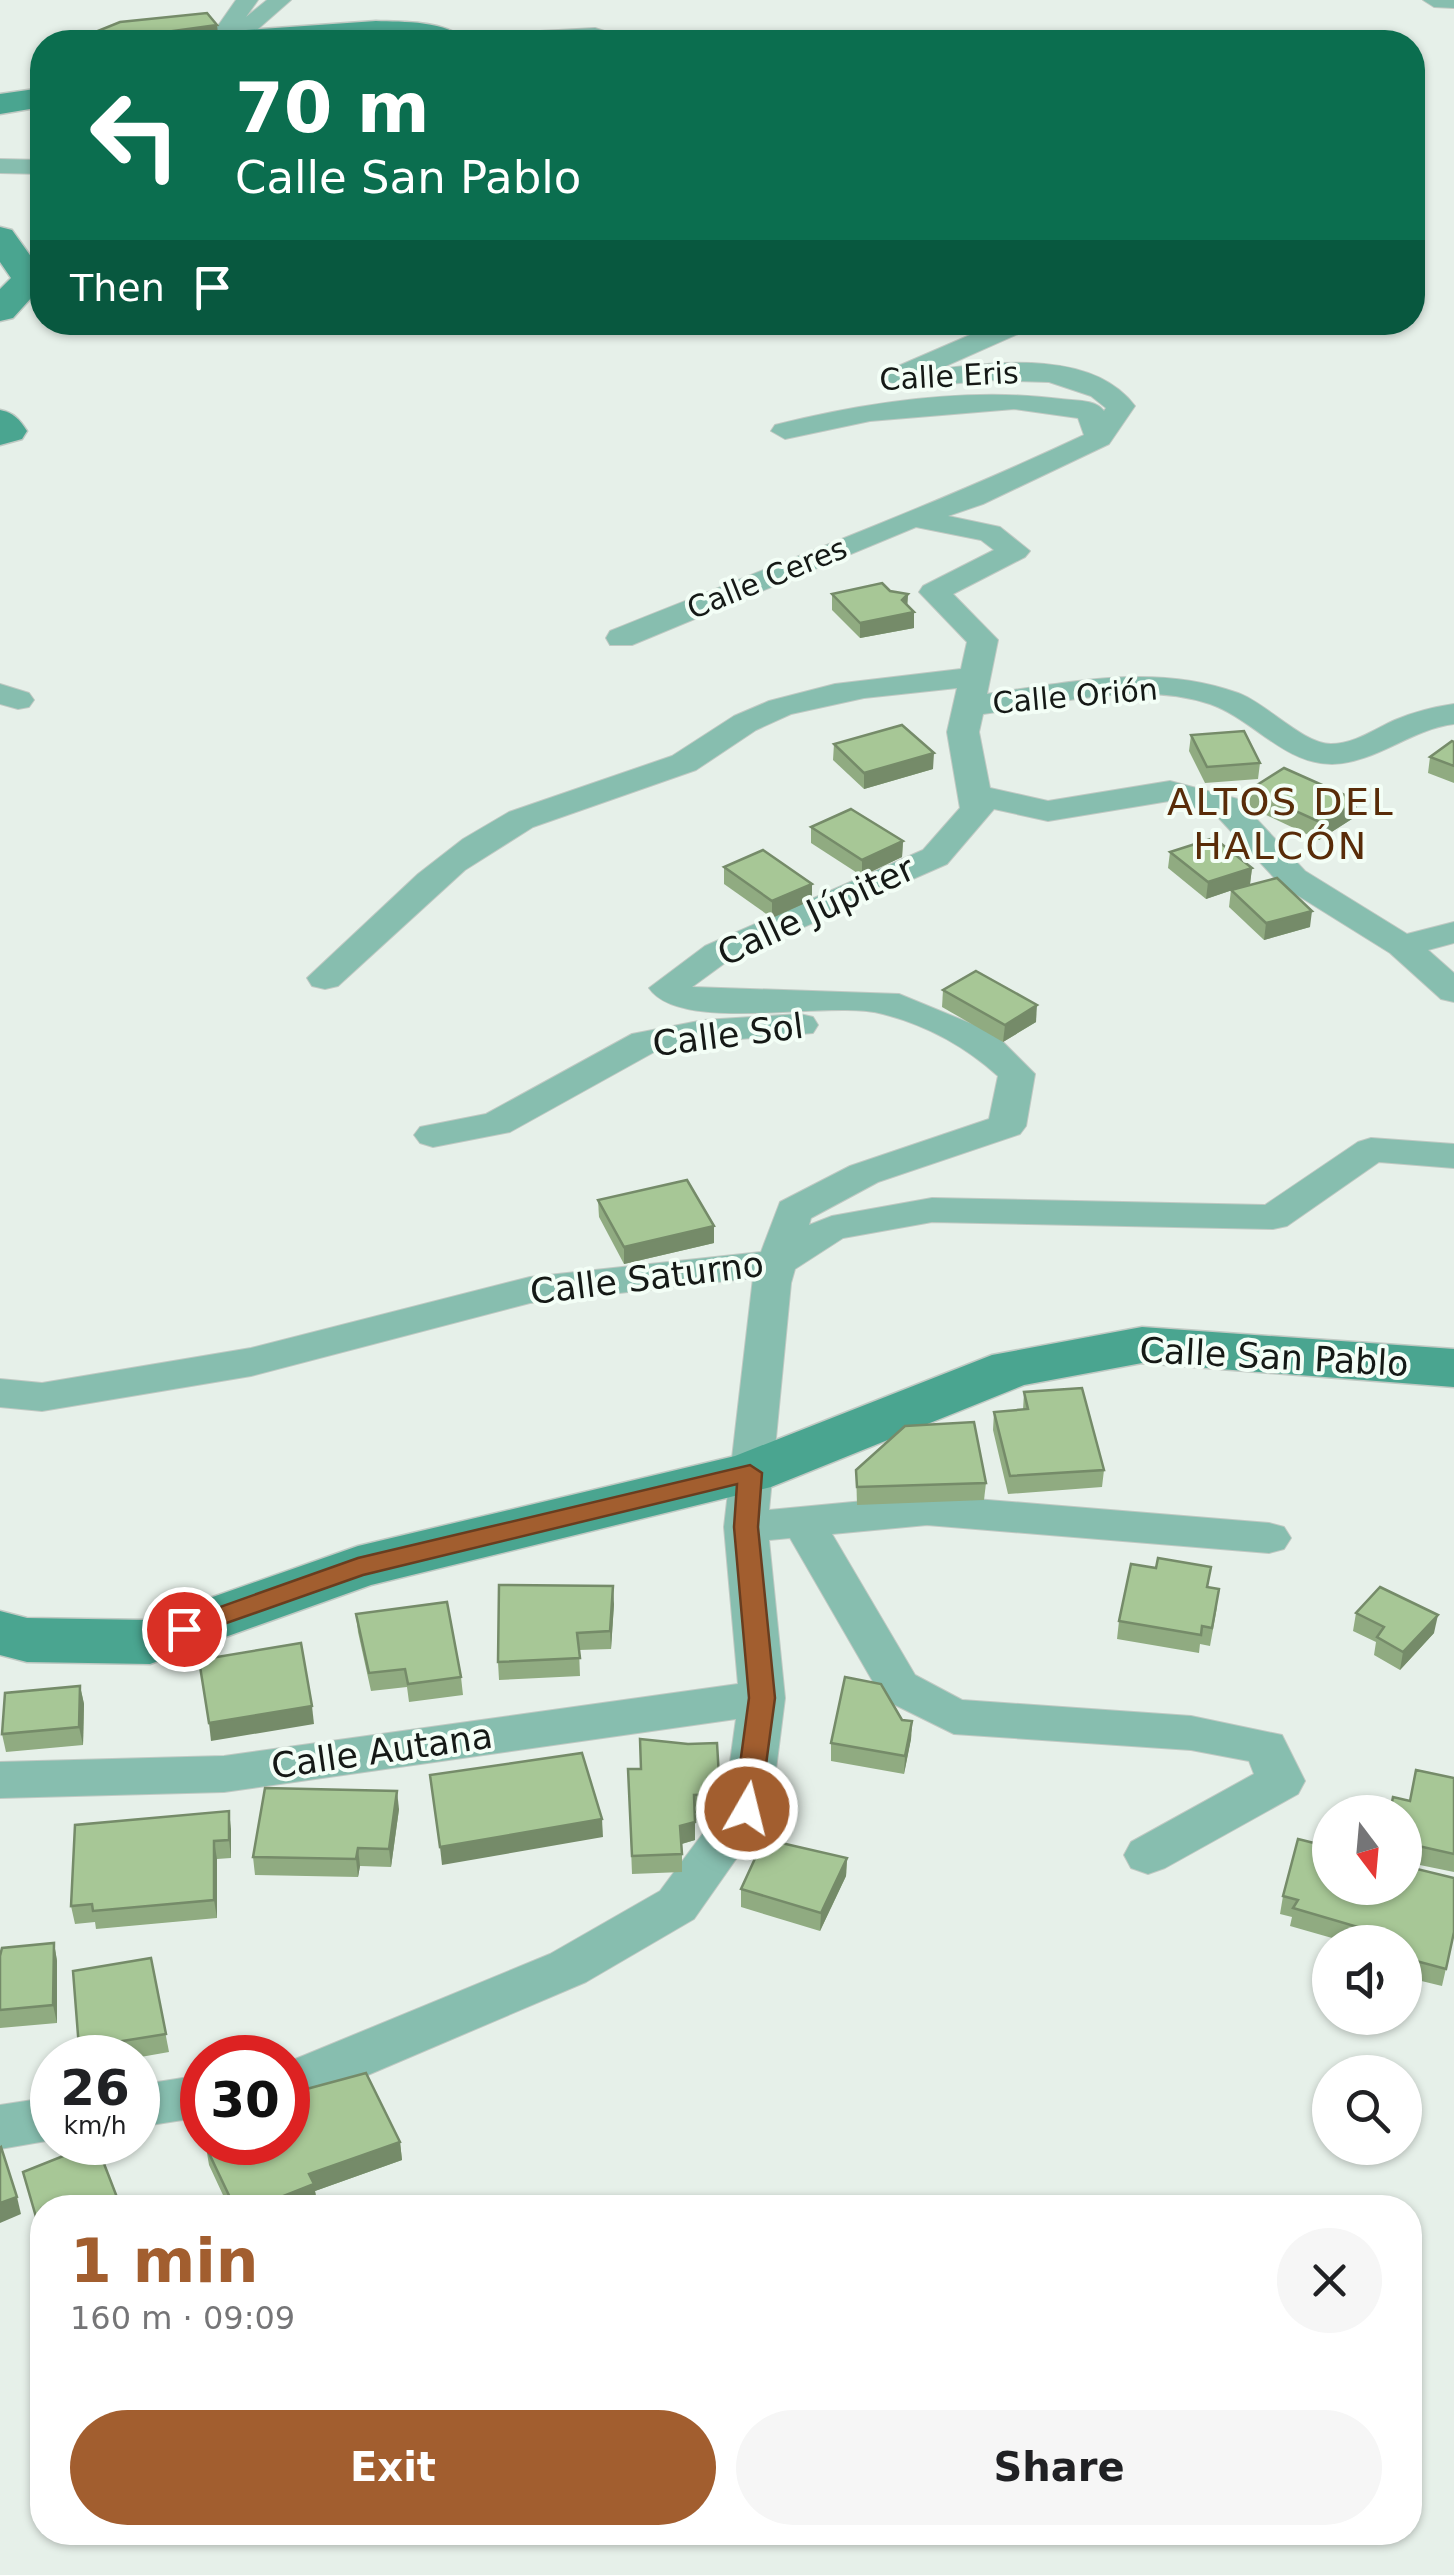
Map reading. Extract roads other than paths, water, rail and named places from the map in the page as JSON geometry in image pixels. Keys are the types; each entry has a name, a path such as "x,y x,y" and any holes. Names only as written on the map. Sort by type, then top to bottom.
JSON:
{"street":[{"path":"226,30 247,0"},
{"path":"244,30 280,0"},
{"path":"1434,0 1454,1"},
{"path":"0,104 30,100"},
{"path":"0,166 30,167"},
{"path":"0,237 30,279 0,310"},
{"path":"913,518 974,498 1098,438 1121,406 1106,390 1000,368 908,380 899,376 994,335"},
{"name":"Calle Eris","path":"785,430 870,412 1014,401 1090,411 1098,438"},
{"path":"0,421 8,431 0,434"},
{"path":"913,518 990,534 1015,551 934,592 983,640 963,732 974,795 1048,810 1170,792 1226,806 1293,878 1402,946 1454,990"},
{"name":"Calle Ceres","path":"621,638 913,518"},
{"name":"Calle Orión","path":"325,978 442,874 496,832 540,810 689,761 752,718 791,704 852,691 1166,686 1203,692 1254,712 1291,741 1328,754 1360,750 1398,728 1438,714 1454,714"},
{"name":"Calle Júpiter","path":"310,2077 568,1968 677,1905 747,1809 762,1698 748,1500 771,1283 794,1211 864,1174 1007,1126 1017,1074 981,1041 886,1002 688,1000 667,988 717,952 934,857 977,809 974,795"},
{"path":"1402,946 1454,932"},
{"name":"Calle Sol","path":"433,1135 497,1124 645,1042 704,1031 923,1017"},
{"name":"Calle Saturno","path":"0,1393 42,1396 251,1362 530,1290 778,1262 832,1228 932,1210 1273,1218 1371,1150 1454,1156"},
{"name":"Calle San Pablo","path":"0,1634 26,1640 150,1642 358,1567 748,1500 1012,1368 1142,1345 1454,1368"},
{"path":"748,1500 804,1524 927,1510 1270,1538"},
{"path":"804,1524 900,1687 954,1717 1191,1733 1266,1747 1281,1781 1148,1855"},
{"name":"Calle Autana","path":"0,1780 224,1774 762,1698"},
{"path":"0,2127 30,2122"}],"district":[{"name":"ALTOS DEL HALCÓN","path":"1281,824"}]}
